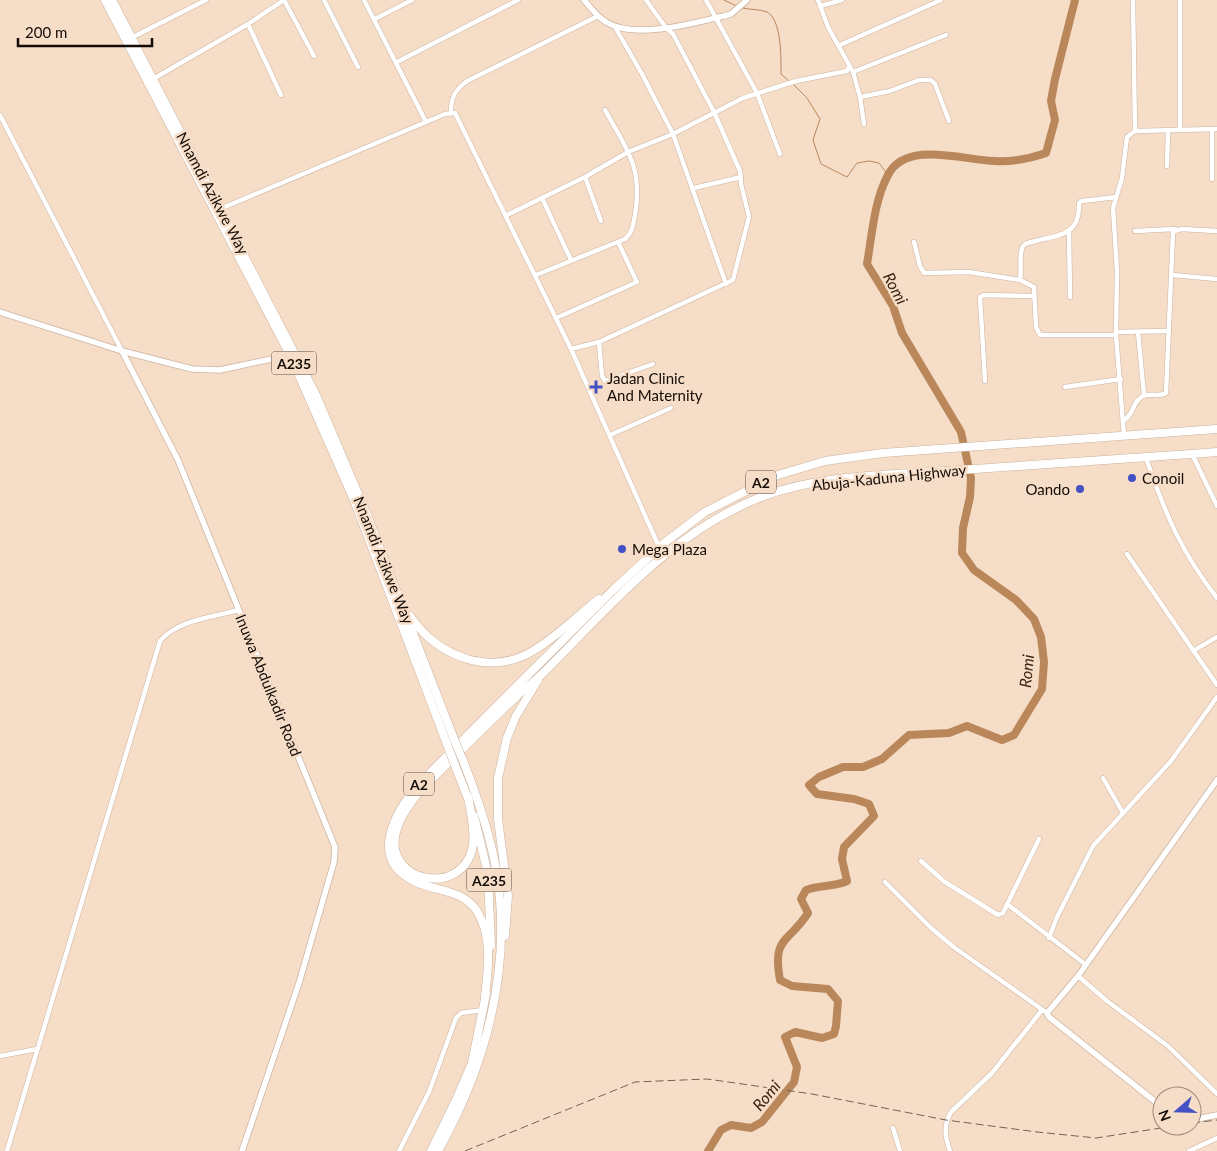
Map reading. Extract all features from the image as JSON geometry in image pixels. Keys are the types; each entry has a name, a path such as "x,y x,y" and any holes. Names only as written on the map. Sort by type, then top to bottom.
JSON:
{"highway":[{"name":"Nnamdi Azikwe Way","path":"105,0 293,355 354,500 446,744 468,797 484,851 490,893 492,944 483,1010 472,1063 430,1151"},
{"name":"Nnamdi Azikwe Way","path":"112,0 331,429 402,604 482,812 497,873 502,939 498,983 482,1055 463,1105 438,1151"},
{"name":"Abuja-Kaduna Highway","path":"613,590 659,547 705,512 778,475 850,457 986,445 1217,429"},
{"name":"Abuja-Kaduna Highway","path":"539,678 636,578 655,561 696,532 747,504 776,492 834,480 899,473 1217,452"},
{"path":"402,604 424,634 439,647 470,660 498,662 518,658 536,649 613,590"},
{"name":"A2","path":"485,997 488,951 481,919 465,899 446,890 418,883 398,868 388,843 393,822 403,804 419,784 613,590"},
{"path":"468,797 473,848 464,867 450,877 439,880 428,880 410,872 402,864 395,845 395,834 406,810 418,792 519,694 539,678"},
{"name":"A2","path":"498,983 508,896 498,819 498,778 507,738 516,716 539,678"}],"street":[{"path":"190,0 193,6"},
{"path":"132,38 206,0"},
{"path":"153,79 248,24 284,0 314,56"},
{"path":"324,0 358,67"},
{"path":"364,0 426,122"},
{"path":"375,19 412,0"},
{"path":"397,62 518,0"},
{"path":"584,0 598,16 615,27 625,29 667,29 717,18 732,14 747,0"},
{"path":"571,348 599,342 726,284 735,277 749,217 738,164 714,112 673,34 667,29 646,0"},
{"path":"706,0 757,93 780,154"},
{"path":"818,0 828,27 840,45 853,72 860,97 864,124"},
{"path":"820,6 842,0"},
{"path":"840,45 941,0"},
{"path":"1133,0 1135,131"},
{"path":"1180,0 1182,128"},
{"path":"451,112 452,97 456,90 467,81 598,16"},
{"path":"248,24 281,95"},
{"path":"615,27 673,134 694,188 726,284"},
{"path":"853,72 946,35"},
{"path":"507,215 585,177 628,152 673,134 714,112 757,93 796,81 847,71 849,66"},
{"path":"860,97 890,91 919,80 931,80 935,84 949,121"},
{"path":"536,276 618,242 630,234 633,228 639,193 636,172 628,152 605,110"},
{"path":"220,209 451,112"},
{"path":"451,112 458,116 571,348 659,547"},
{"path":"0,115 122,351"},
{"path":"1124,436 1116,334 1117,271 1113,208 1122,178 1127,137 1135,131 1168,131 1182,128 1215,129 1212,179"},
{"path":"1167,166 1168,131"},
{"path":"585,177 600,220"},
{"path":"694,188 741,177"},
{"path":"1020,280 1023,247 1026,243 1063,235 1077,222 1079,203 1082,201 1116,197"},
{"path":"542,198 571,260"},
{"path":"1136,231 1175,229 1217,230"},
{"path":"1123,421 1131,416 1137,402 1144,395 1166,393 1175,229"},
{"path":"1069,230 1070,297"},
{"path":"556,318 637,282 618,242"},
{"path":"914,242 920,266 924,273 969,272 1020,280 1034,287 1036,327 1040,335 1170,331"},
{"path":"1015,246 1023,247"},
{"path":"1172,275 1217,279"},
{"path":"985,381 980,297 984,295 1033,296"},
{"path":"0,312 122,351 192,369 220,370 293,355"},
{"path":"1138,332 1144,395"},
{"path":"599,342 602,376 605,381 653,364"},
{"name":"Inuwa Abdulkadir Road","path":"122,351 178,460 335,847 334,862 299,983 242,1151"},
{"path":"1065,387 1121,379"},
{"path":"610,435 671,408"},
{"path":"1192,454 1217,506"},
{"path":"1146,457 1168,520 1184,550 1217,598"},
{"path":"1127,554 1217,685"},
{"path":"7,1151 160,641 167,632 179,626 238,610"},
{"path":"1193,651 1217,636"},
{"path":"1049,938 1075,879 1094,846 1171,761 1217,697"},
{"path":"1103,778 1123,813"},
{"path":"950,1151 946,1120 951,1112 992,1073 1044,1011 1078,976 1217,780"},
{"path":"921,861 945,882 994,914 1001,914 1039,839"},
{"path":"885,882 954,948 1044,1011 1152,1099"},
{"path":"1007,904 1085,964"},
{"path":"1078,976 1107,1001 1168,1046 1217,1094"},
{"path":"399,1151 429,1092 456,1018 461,1013 483,1010"},
{"path":"0,1056 37,1049"},
{"path":"1202,1118 1217,1115"},
{"path":"892,1128 900,1151"},
{"path":"1189,1151 1217,1138"}],"waterway":[{"path":"724,0 737,6"},
{"name":"Romi","path":"708,1151 721,1130 731,1125 751,1128 762,1122 794,1082 797,1067 785,1037 795,1032 822,1038 834,1034 838,1001 828,989 792,986 780,980 778,955 784,942 808,913 801,899 806,890 847,881 842,859 844,847 874,816 869,804 854,799 817,794 809,785 819,777 843,767 863,767 882,759 909,735 949,733 967,726 1002,740 1014,735 1042,689 1044,662 1041,637 1034,619 1016,600 974,570 962,553 963,528 970,497 971,478 961,432 902,333 893,306 867,264 874,218 883,185 896,164 908,158 921,155 936,154 1001,161 1021,160 1046,153 1055,120 1051,101 1055,79 1075,0"},
{"path":"743,8 764,11 772,16 776,23 780,40 781,74 789,81"},
{"path":"792,83 807,98 820,119 813,140 821,164 847,177 857,163 869,161 879,163 888,175"}],"railway":[{"path":"465,1151 635,1082 707,1079 812,1094 946,1120 1037,1132 1096,1138 1152,1129"},
{"path":"1202,1122 1217,1120"}],"place":[{"name":"Jadan Clinic And Maternity","path":"596,387"},
{"name":"Conoil","path":"1132,478"},
{"name":"Oando","path":"1080,489"},
{"name":"Mega Plaza","path":"622,549"}]}
